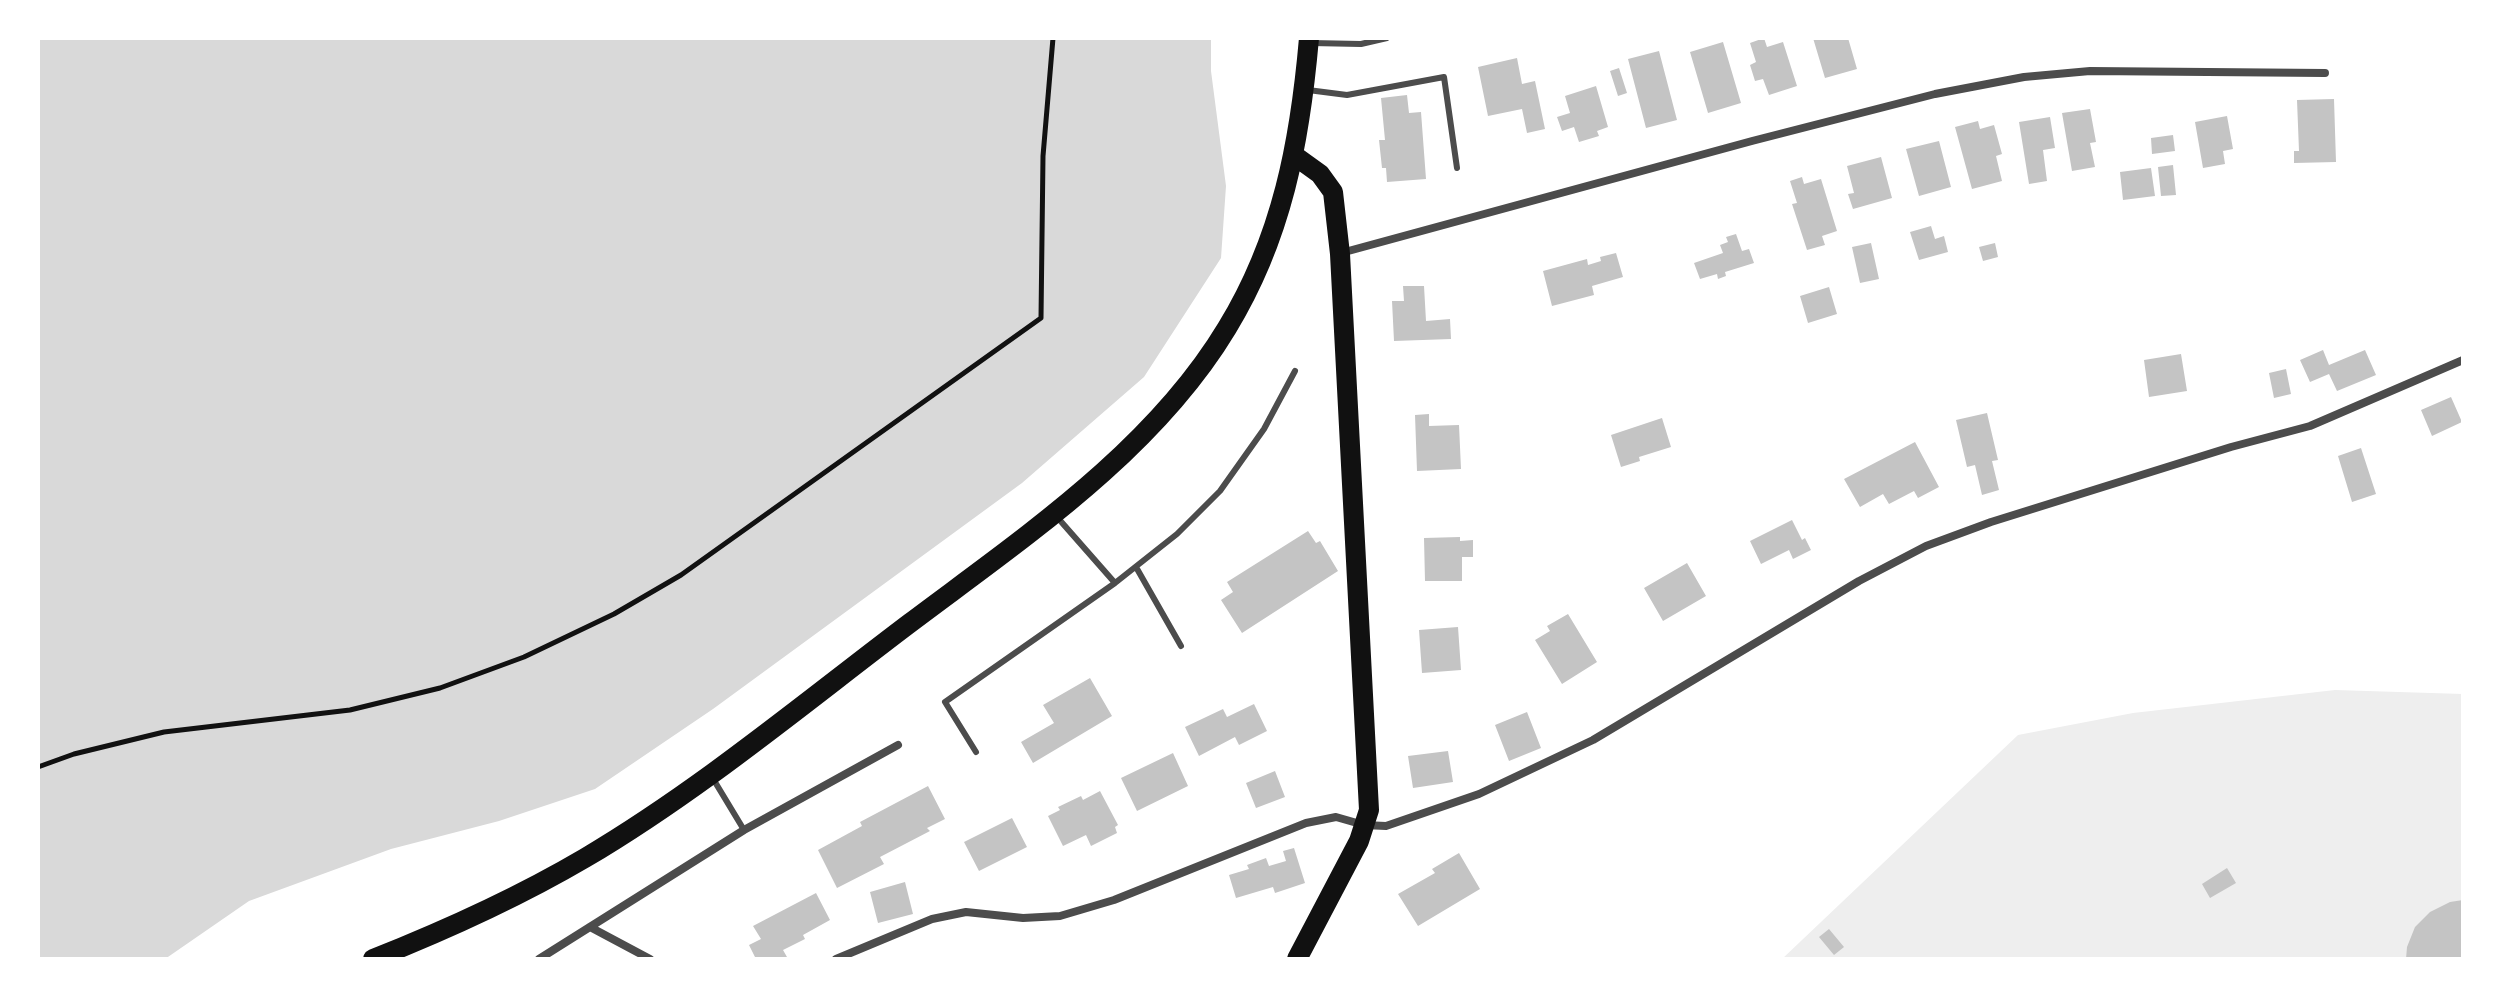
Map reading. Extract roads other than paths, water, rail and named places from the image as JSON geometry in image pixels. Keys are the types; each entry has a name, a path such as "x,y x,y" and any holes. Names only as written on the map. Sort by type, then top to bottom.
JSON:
{"main road":[{"path":"373,959 476,916 532,888 587,857 710,774 1055,514 1154,421 1205,363 1228,327 1280,215 1295,156 1308,40"},
{"path":"1295,156 1320,174 1333,192 1340,254 1369,810 1359,841 1297,959"}],"street":[{"path":"1340,254 1752,141 1935,94 2024,77 2090,71 2325,73"},
{"path":"836,959 932,919 966,912 1023,918 1060,916 1114,900 1306,823 1336,817 1364,825 1386,826 1479,794 1593,740 1859,581 1926,546 1991,522 2231,447 2310,426 2463,360"},
{"path":"539,959 744,830 898,745"},
{"path":"590,927 650,959"}],"lane":[{"path":"1308,40 1361,44 1387,38"},
{"path":"1304,90 1347,95 1444,77 1457,168"},
{"path":"976,752 945,702 1115,583 1177,534 1220,491 1264,429 1295,371"},
{"path":"1055,514 1115,583"},
{"path":"1136,567 1181,646"},
{"path":"710,774 744,830"}]}
